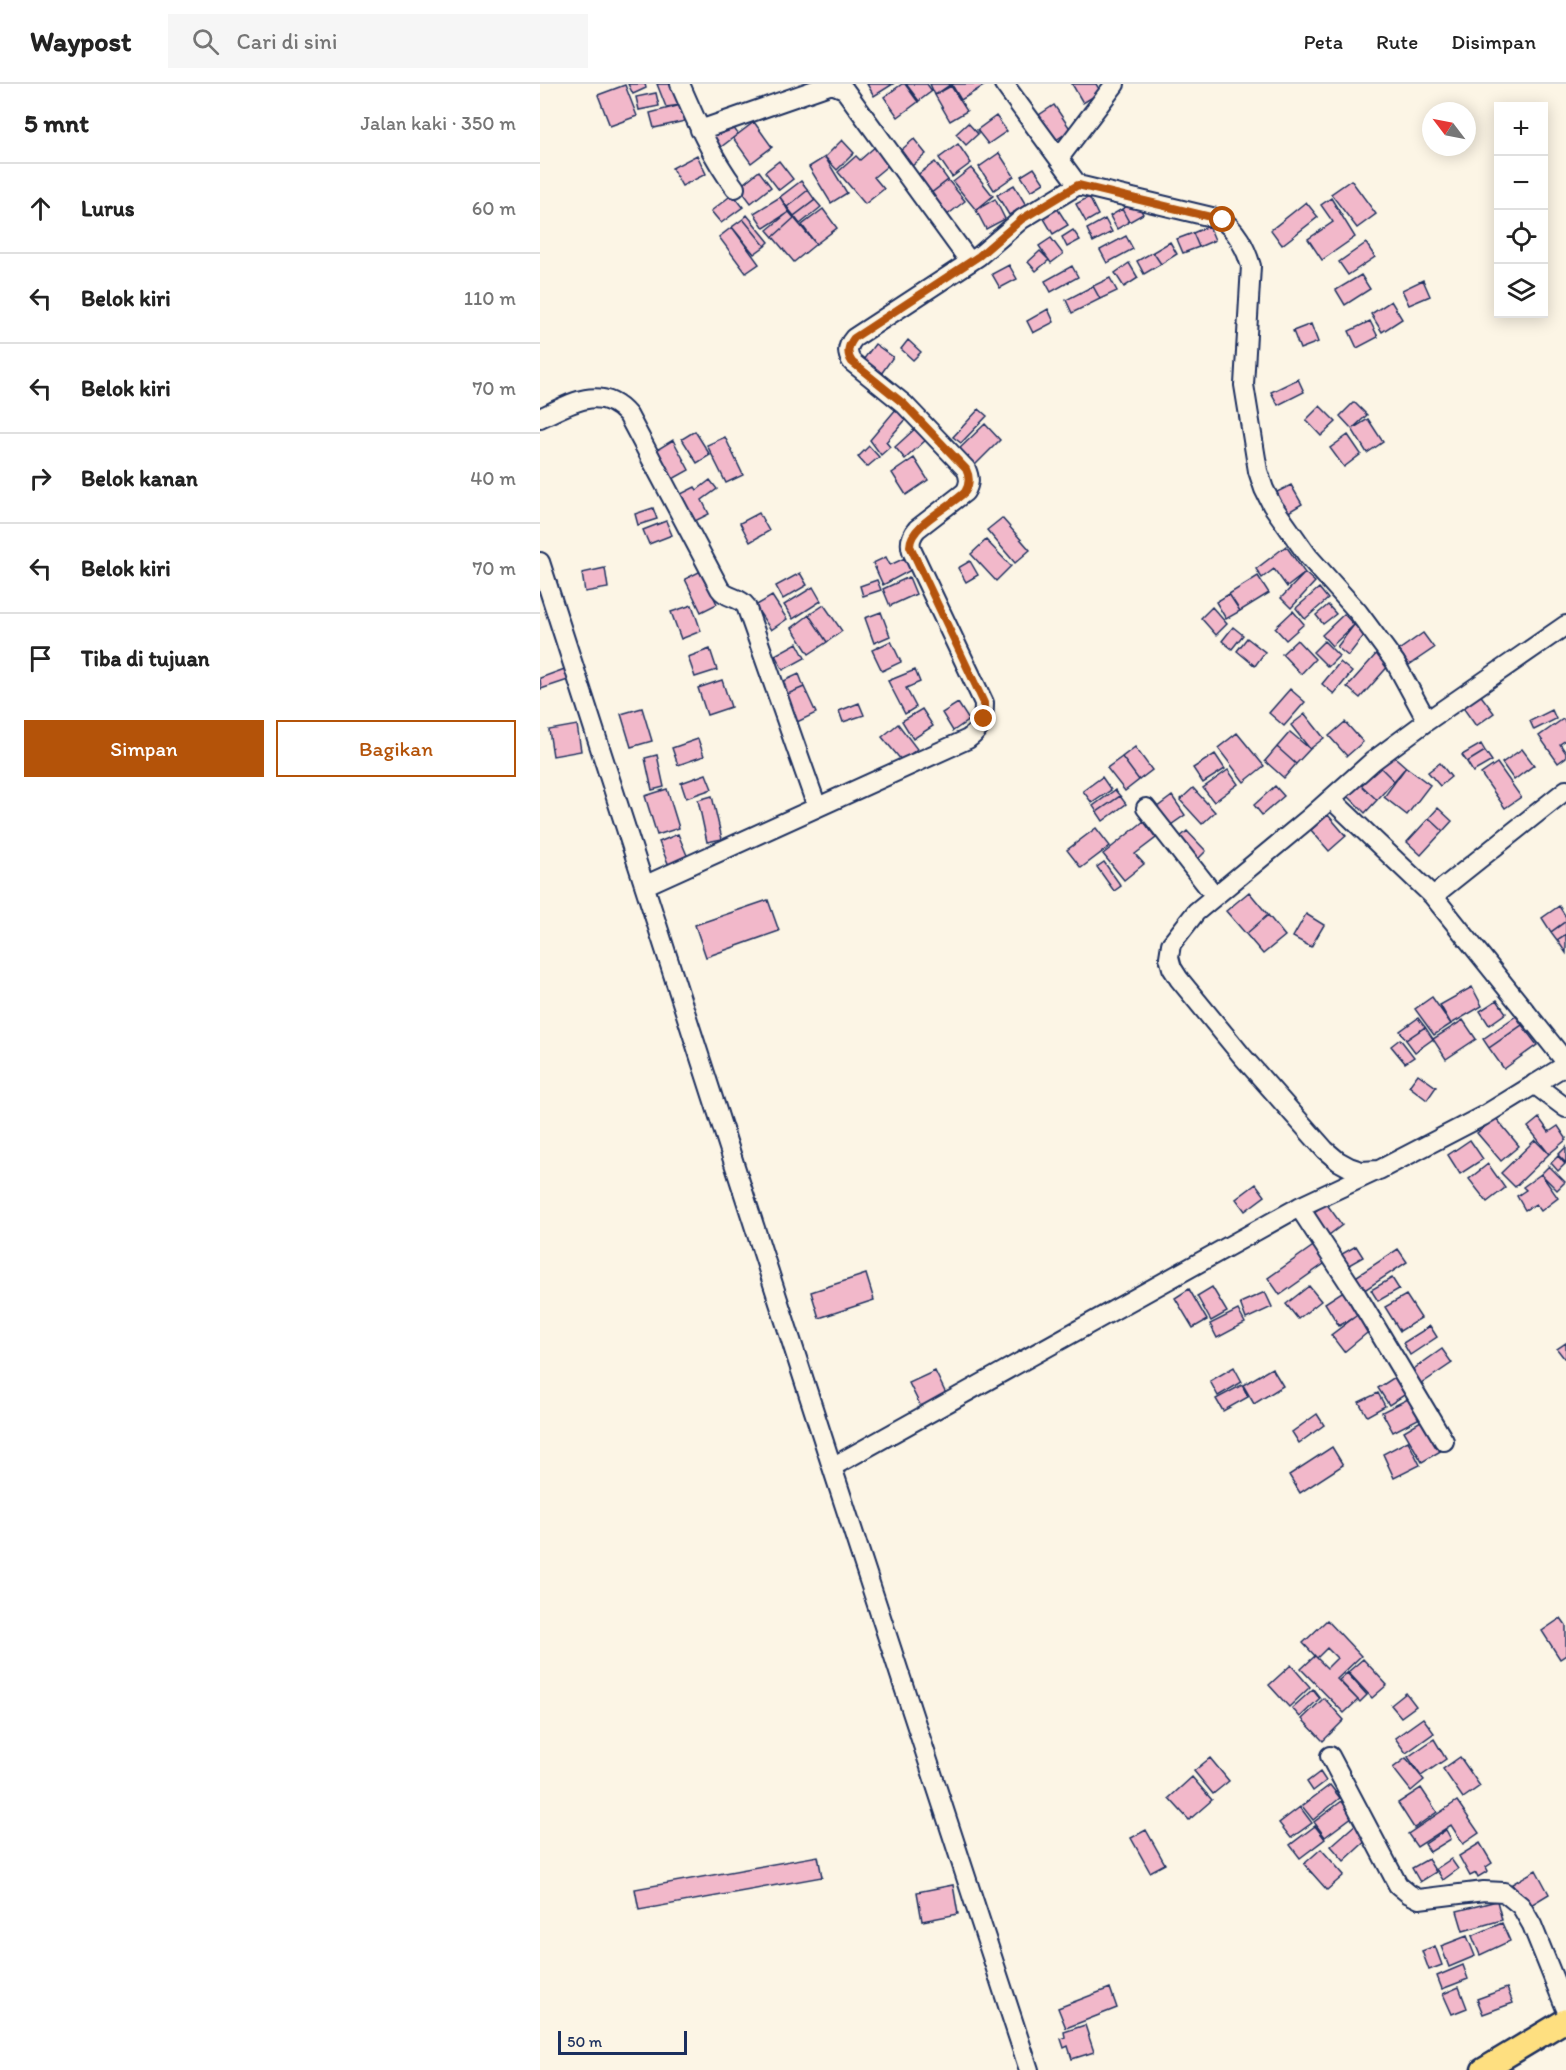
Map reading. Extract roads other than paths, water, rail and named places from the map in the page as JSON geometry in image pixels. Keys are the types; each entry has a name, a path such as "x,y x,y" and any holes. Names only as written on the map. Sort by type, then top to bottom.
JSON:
{"main road":[{"path":"1483,2070 1566,2020"}],"street":[{"path":"680,84 719,166 735,188"},
{"path":"700,130 832,84 838,86 844,89 970,262"},
{"path":"1004,84 1078,185 1220,219 1230,226 1245,248 1251,266 1244,385 1258,471 1264,489 1272,505 1308,556 1358,612 1395,662 1427,721"},
{"path":"1059,158 1115,84"},
{"path":"646,885 968,739 978,731 984,719 984,703 910,546 910,538 917,529 965,492 969,484 969,474 904,404 852,362 848,346 854,338 970,262 1022,219 1078,185"},
{"path":"540,418 582,399 597,397 622,408 628,415 723,594 743,601 746,606 817,807"},
{"path":"540,562 1029,2070"},
{"path":"1379,1170 1361,1171 1349,1167 1326,1150 1242,1056 1179,979 1172,968 1169,957 1171,944 1196,912 1331,799 1373,760 1566,625"},
{"path":"1433,896 1566,790"},
{"path":"832,1467 1299,1207 1379,1170 1483,1116 1566,1063 1433,896 1331,799"},
{"path":"1146,808 1215,896"},
{"path":"1534,1084 1566,1108"},
{"path":"1299,1207 1358,1297 1444,1441"},
{"path":"1330,1756 1398,1885 1419,1899 1484,1891 1504,1892 1521,1906 1532,1925 1566,2009"}]}
